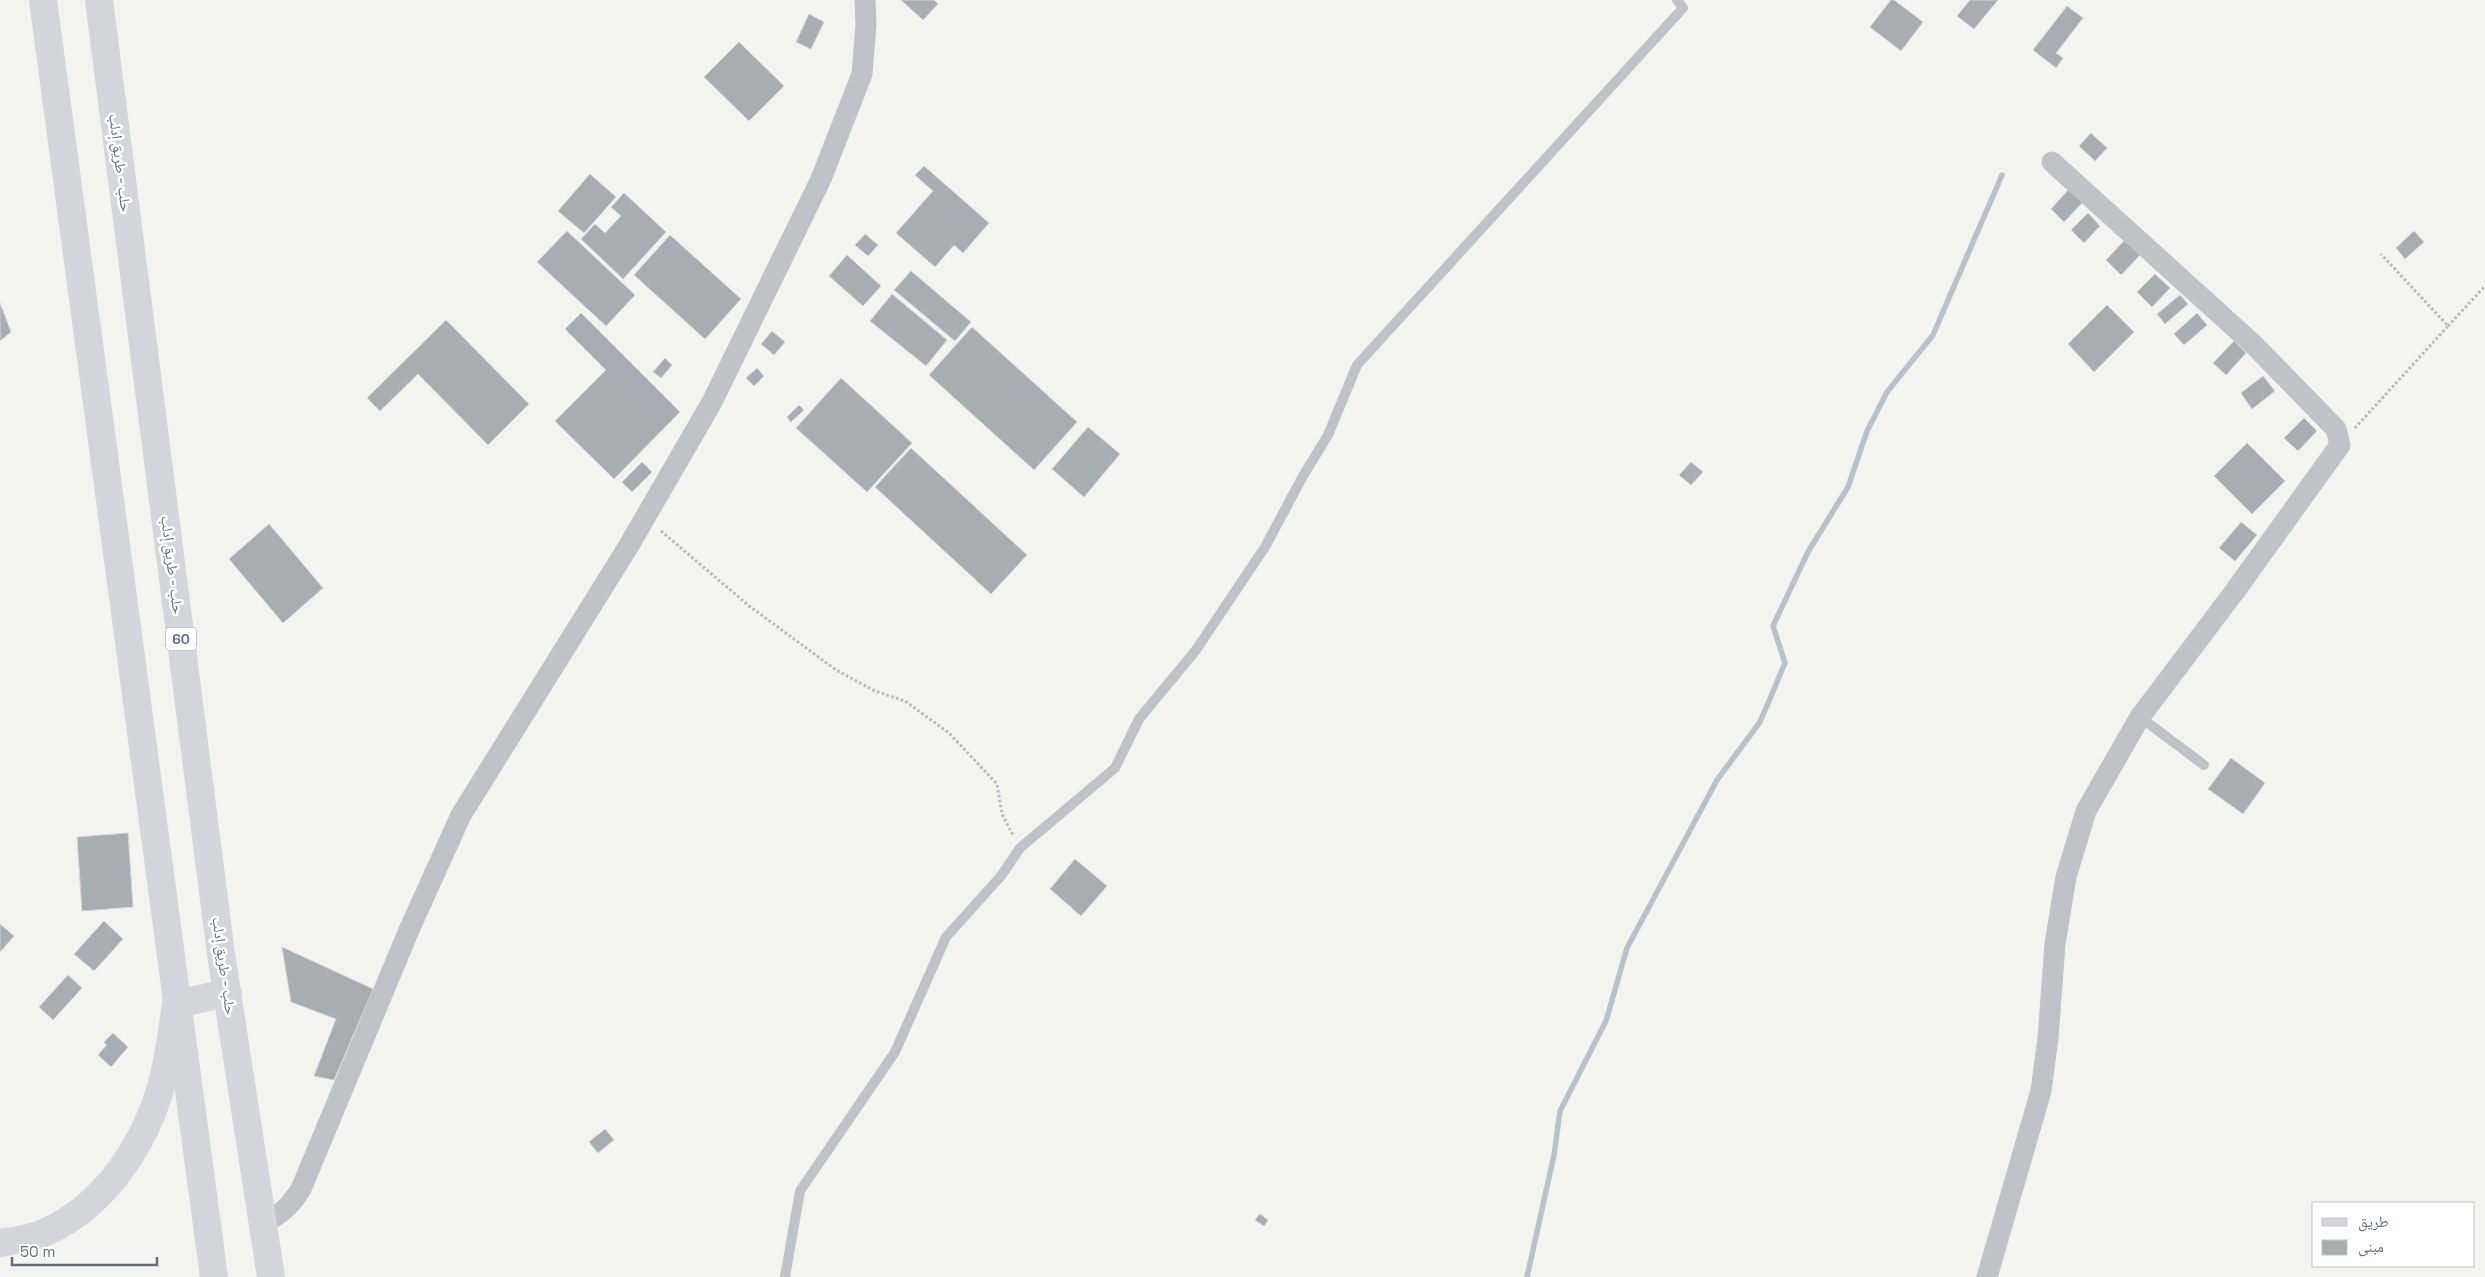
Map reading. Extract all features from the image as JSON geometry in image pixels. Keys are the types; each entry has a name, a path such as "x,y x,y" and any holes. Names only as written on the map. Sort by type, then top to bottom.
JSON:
{"main road":[{"path":"43,0 214,1277"},
{"name":"حلب - طريق إدلب","path":"99,0 236,1061 264,1222 271,1277"},
{"path":"176,1004 228,993"},
{"path":"0,1243 41,1234 71,1218 103,1192 124,1166 155,1106 164,1074 176,1004"}],"street":[{"path":"264,1222 278,1216 294,1200 301,1189 408,930 460,815 645,517 712,402 821,179 862,74 866,25 865,0"},
{"path":"1987,1277 2041,1091 2048,1038 2055,944 2066,877 2086,812 2140,717 2235,591 2340,445 2336,429 2254,345 2052,162"}],"lane":[{"path":"785,1277 800,1191 895,1052 946,937 1001,876 1020,848 1115,768 1139,720 1196,650 1265,547 1303,476 1328,436 1357,365 1683,8 1677,0"},
{"path":"2140,717 2204,765"}],"path":[{"path":"2381,254 2448,326"},
{"path":"2340,445 2485,286"},
{"path":"645,517 748,605 836,670 875,691 905,701 949,734 997,784 1002,814 1020,848"}],"building":[{"path":"901,0 934,0 938,4 923,20"},
{"path":"1891,0 1894,0 1923,22 1901,51 1870,27"},
{"path":"1970,0 1998,0 1974,29 1957,16"},
{"path":"2067,6 2083,18 2056,53 2063,58 2056,68 2033,50"},
{"path":"809,14 824,22 811,49 796,42"},
{"path":"739,42 784,86 749,121 704,77"},
{"path":"2091,133 2107,148 2095,161 2079,146"},
{"path":"924,166 989,223 963,253 954,245 935,267 896,233 933,191 915,175"},
{"path":"590,174 616,197 584,233 558,211"},
{"path":"2069,189 2083,202 2064,222 2051,209"},
{"path":"624,193 666,232 623,279 581,239 595,224 605,233 621,216 611,207"},
{"path":"2088,213 2100,226 2084,243 2071,230"},
{"path":"567,231 635,295 606,326 537,262"},
{"path":"2414,231 2424,242 2405,259 2396,248"},
{"path":"865,234 878,245 868,256 855,245"},
{"path":"670,235 741,299 705,339 634,275"},
{"path":"2125,240 2140,255 2121,275 2106,260"},
{"path":"847,255 881,286 863,306 829,276"},
{"path":"911,271 971,322 955,341 894,290"},
{"path":"2155,274 2170,288 2152,307 2137,292"},
{"path":"892,294 947,340 926,366 870,321"},
{"path":"2180,295 2188,304 2165,324 2157,314"},
{"path":"0,303 11,332 0,341"},
{"path":"2107,305 2134,332 2094,372 2068,344"},
{"path":"581,313 680,412 614,479 555,421 606,370 565,329"},
{"path":"2197,313 2207,325 2184,345 2174,334"},
{"path":"446,320 529,404 488,445 418,374 380,411 367,398"},
{"path":"972,327 1077,422 1034,470 929,375"},
{"path":"772,331 785,342 774,355 761,344"},
{"path":"2234,341 2246,353 2226,375 2213,363"},
{"path":"665,358 672,365 661,378 653,372"},
{"path":"757,368 764,376 754,386 746,378"},
{"path":"2263,376 2275,391 2252,409 2241,393"},
{"path":"841,378 912,443 867,492 796,428"},
{"path":"799,405 804,410 791,422 787,417"},
{"path":"2304,418 2317,431 2298,451 2284,438"},
{"path":"1088,427 1120,454 1084,497 1052,469"},
{"path":"2247,443 2285,481 2252,514 2214,476"},
{"path":"911,448 1027,555 991,594 875,487"},
{"path":"642,462 652,472 632,492 622,482"},
{"path":"1691,462 1703,472 1691,485 1679,475"},
{"path":"2241,522 2257,535 2235,561 2219,548"},
{"path":"269,524 323,588 283,623 229,559"},
{"path":"2231,758 2265,783 2243,814 2208,789"},
{"path":"128,833 133,907 82,911 77,837"},
{"path":"1075,859 1107,886 1081,916 1050,889"},
{"path":"104,921 123,939 94,971 74,954"},
{"path":"0,924 14,936 0,952"},
{"path":"282,947 373,989 334,1080 314,1076 336,1019 291,1002"},
{"path":"68,975 82,988 53,1020 39,1007"},
{"path":"113,1033 128,1047 111,1067 98,1055 107,1045 104,1042"},
{"path":"605,1129 614,1140 598,1153 589,1142"},
{"path":"1260,1214 1268,1220 1264,1226 1255,1220"}],"waterway":[{"path":"1527,1277 1554,1155 1560,1111 1606,1021 1627,948 1717,780 1760,722 1785,663 1773,626 1808,552 1848,487 1867,431 1887,392 1933,335 2002,175"}]}
